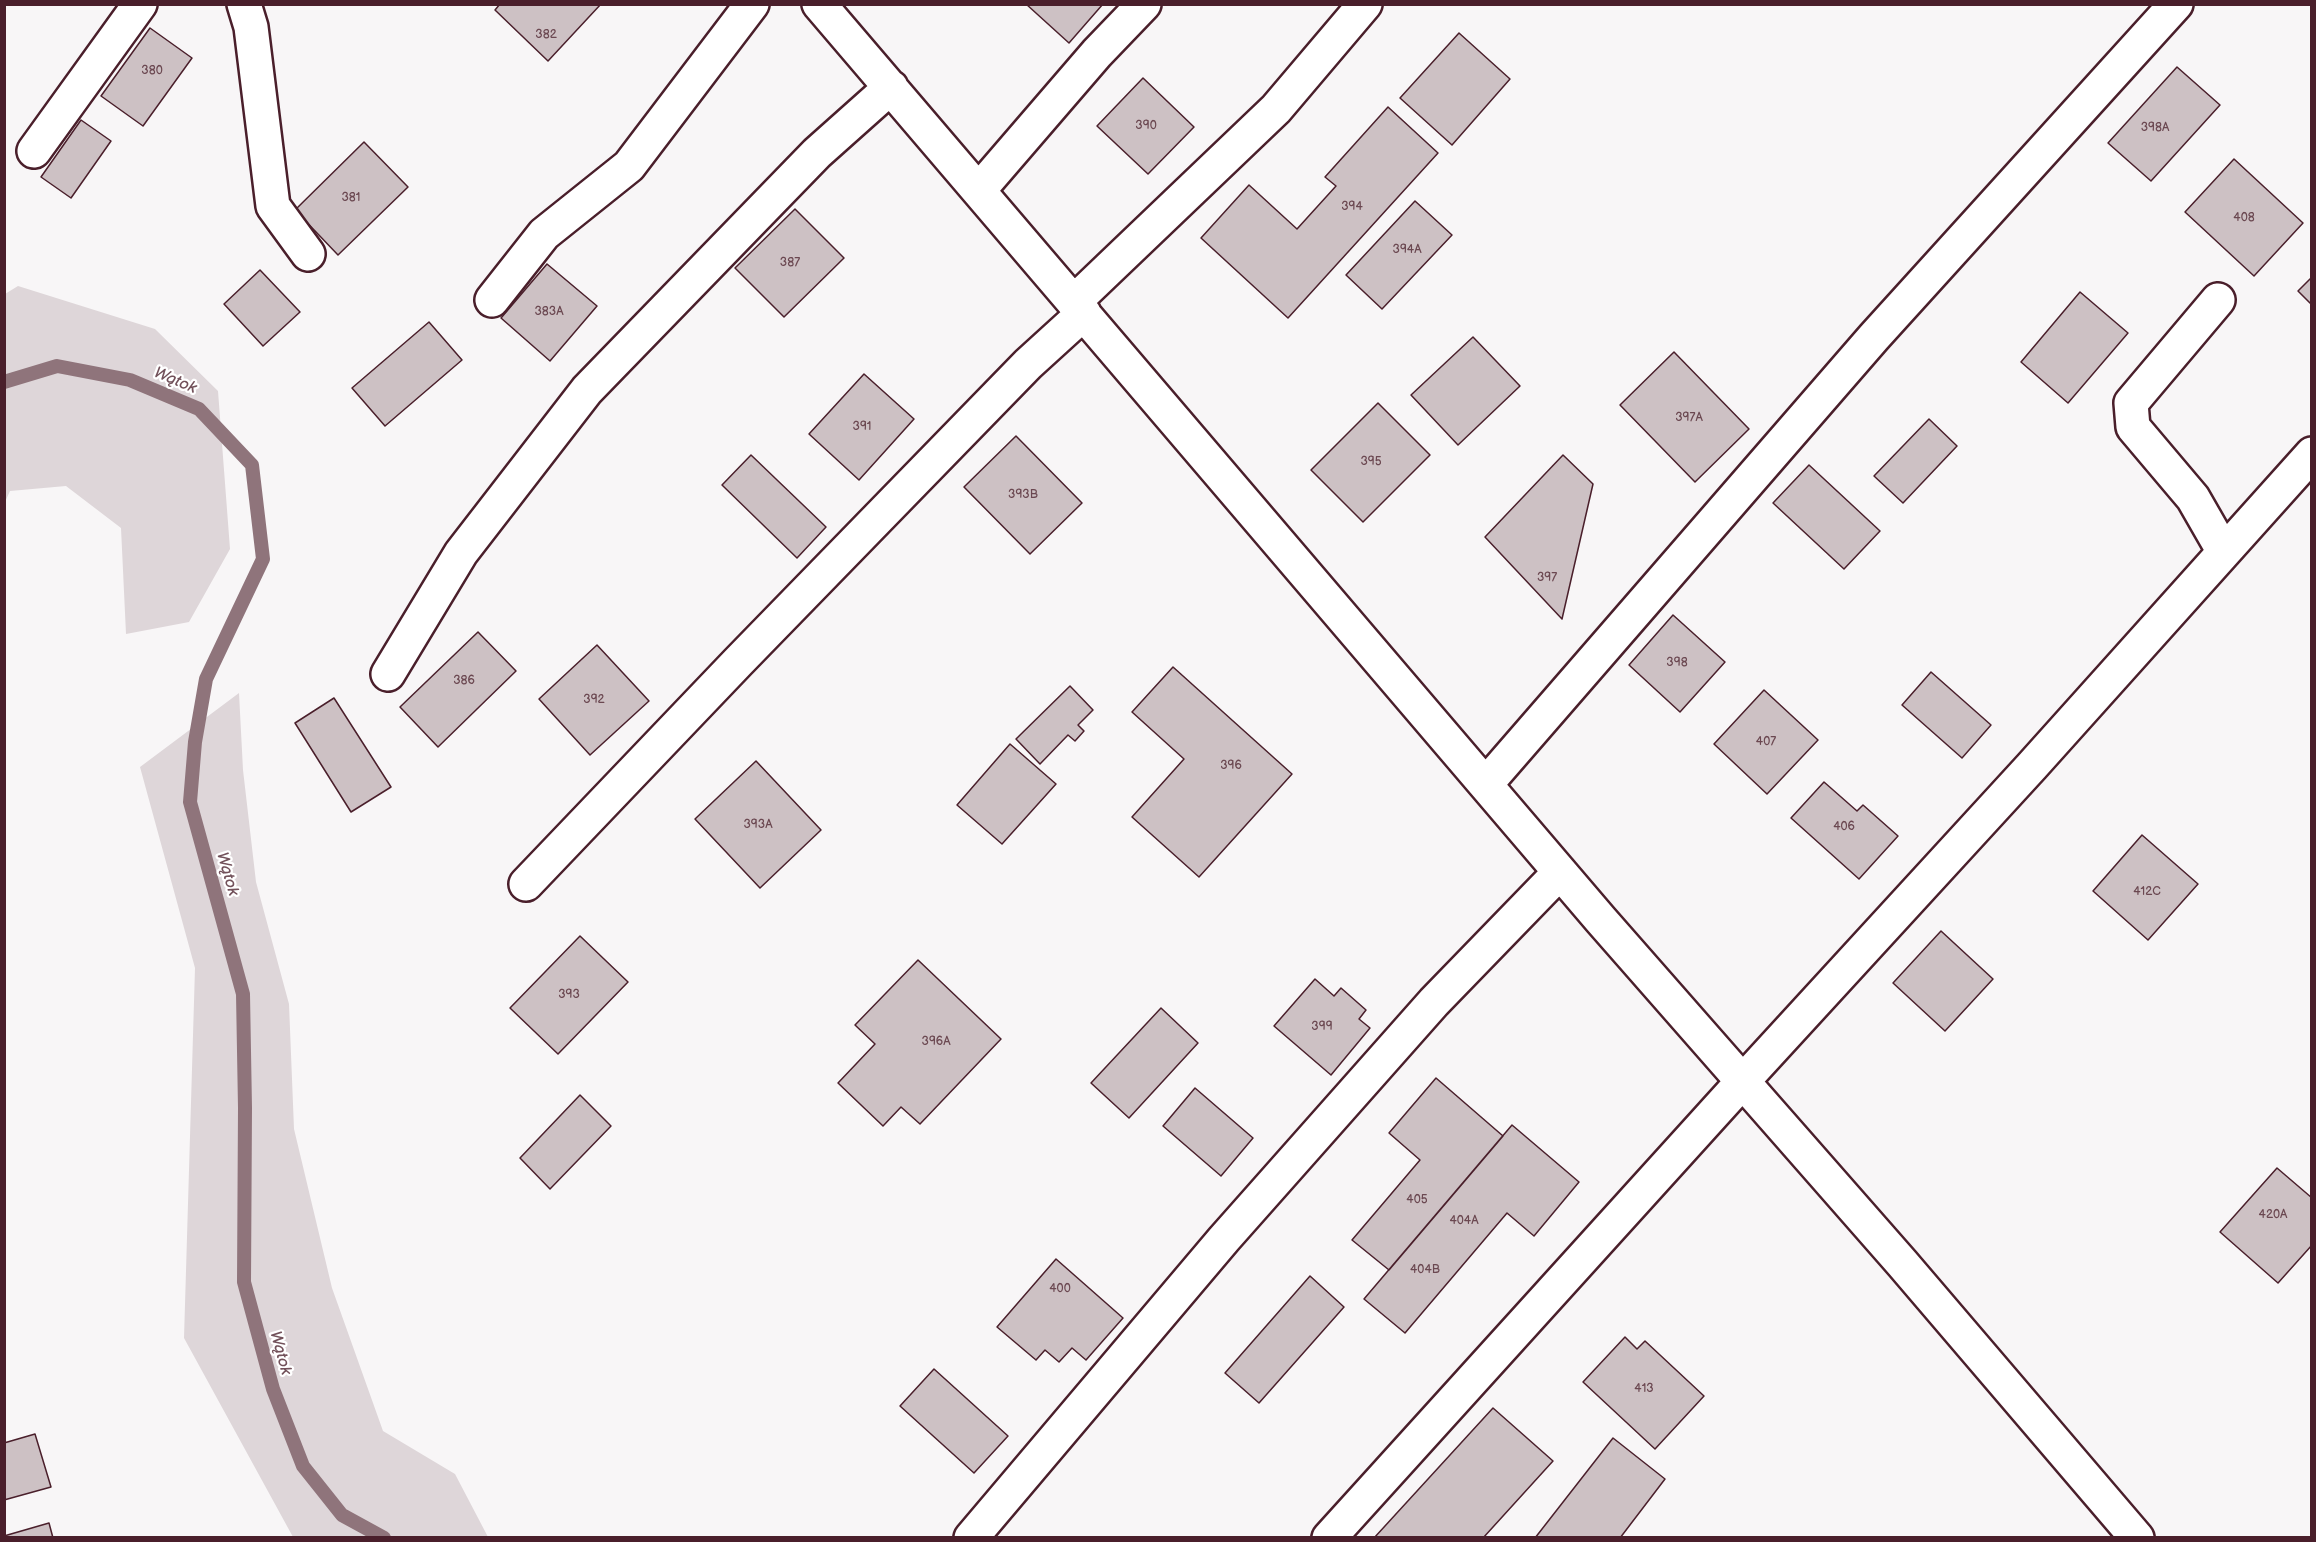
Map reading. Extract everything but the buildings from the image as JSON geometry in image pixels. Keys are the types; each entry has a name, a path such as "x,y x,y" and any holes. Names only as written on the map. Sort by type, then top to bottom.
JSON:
{"street":[{"path":"34,151 140,4"},
{"path":"244,4 251,27 273,206 308,254"},
{"path":"492,300 544,234 629,165 752,4"},
{"path":"819,4 1560,872 2137,1538"},
{"path":"979,190 1097,53 1144,4"},
{"path":"526,884 1079,308 1276,109 1365,4"},
{"path":"1486,784 1874,337 2176,4"},
{"path":"388,674 461,553 587,390 817,153 891,87"},
{"path":"2218,300 2131,403 2133,427 2193,498 2224,552"},
{"path":"1329,1538 2024,775 2312,454"},
{"path":"971,1538 1239,1221 1434,1002 1560,872"}],"shaded area":[{"path":"18,286 155,329 218,391 230,549 189,622 126,634 121,528 66,486 10,491 5,502 5,294"},
{"path":"239,693 243,770 256,882 289,1004 294,1129 332,1288 383,1431 455,1474 488,1537 293,1537 184,1338 195,968 140,767"}],"waterway":[{"name":"Wątok","path":"4,382 57,366 130,380 199,409 252,465 263,559 206,679 195,742 190,802 243,994 244,1282 273,1389 303,1466 342,1515 384,1538"}]}
